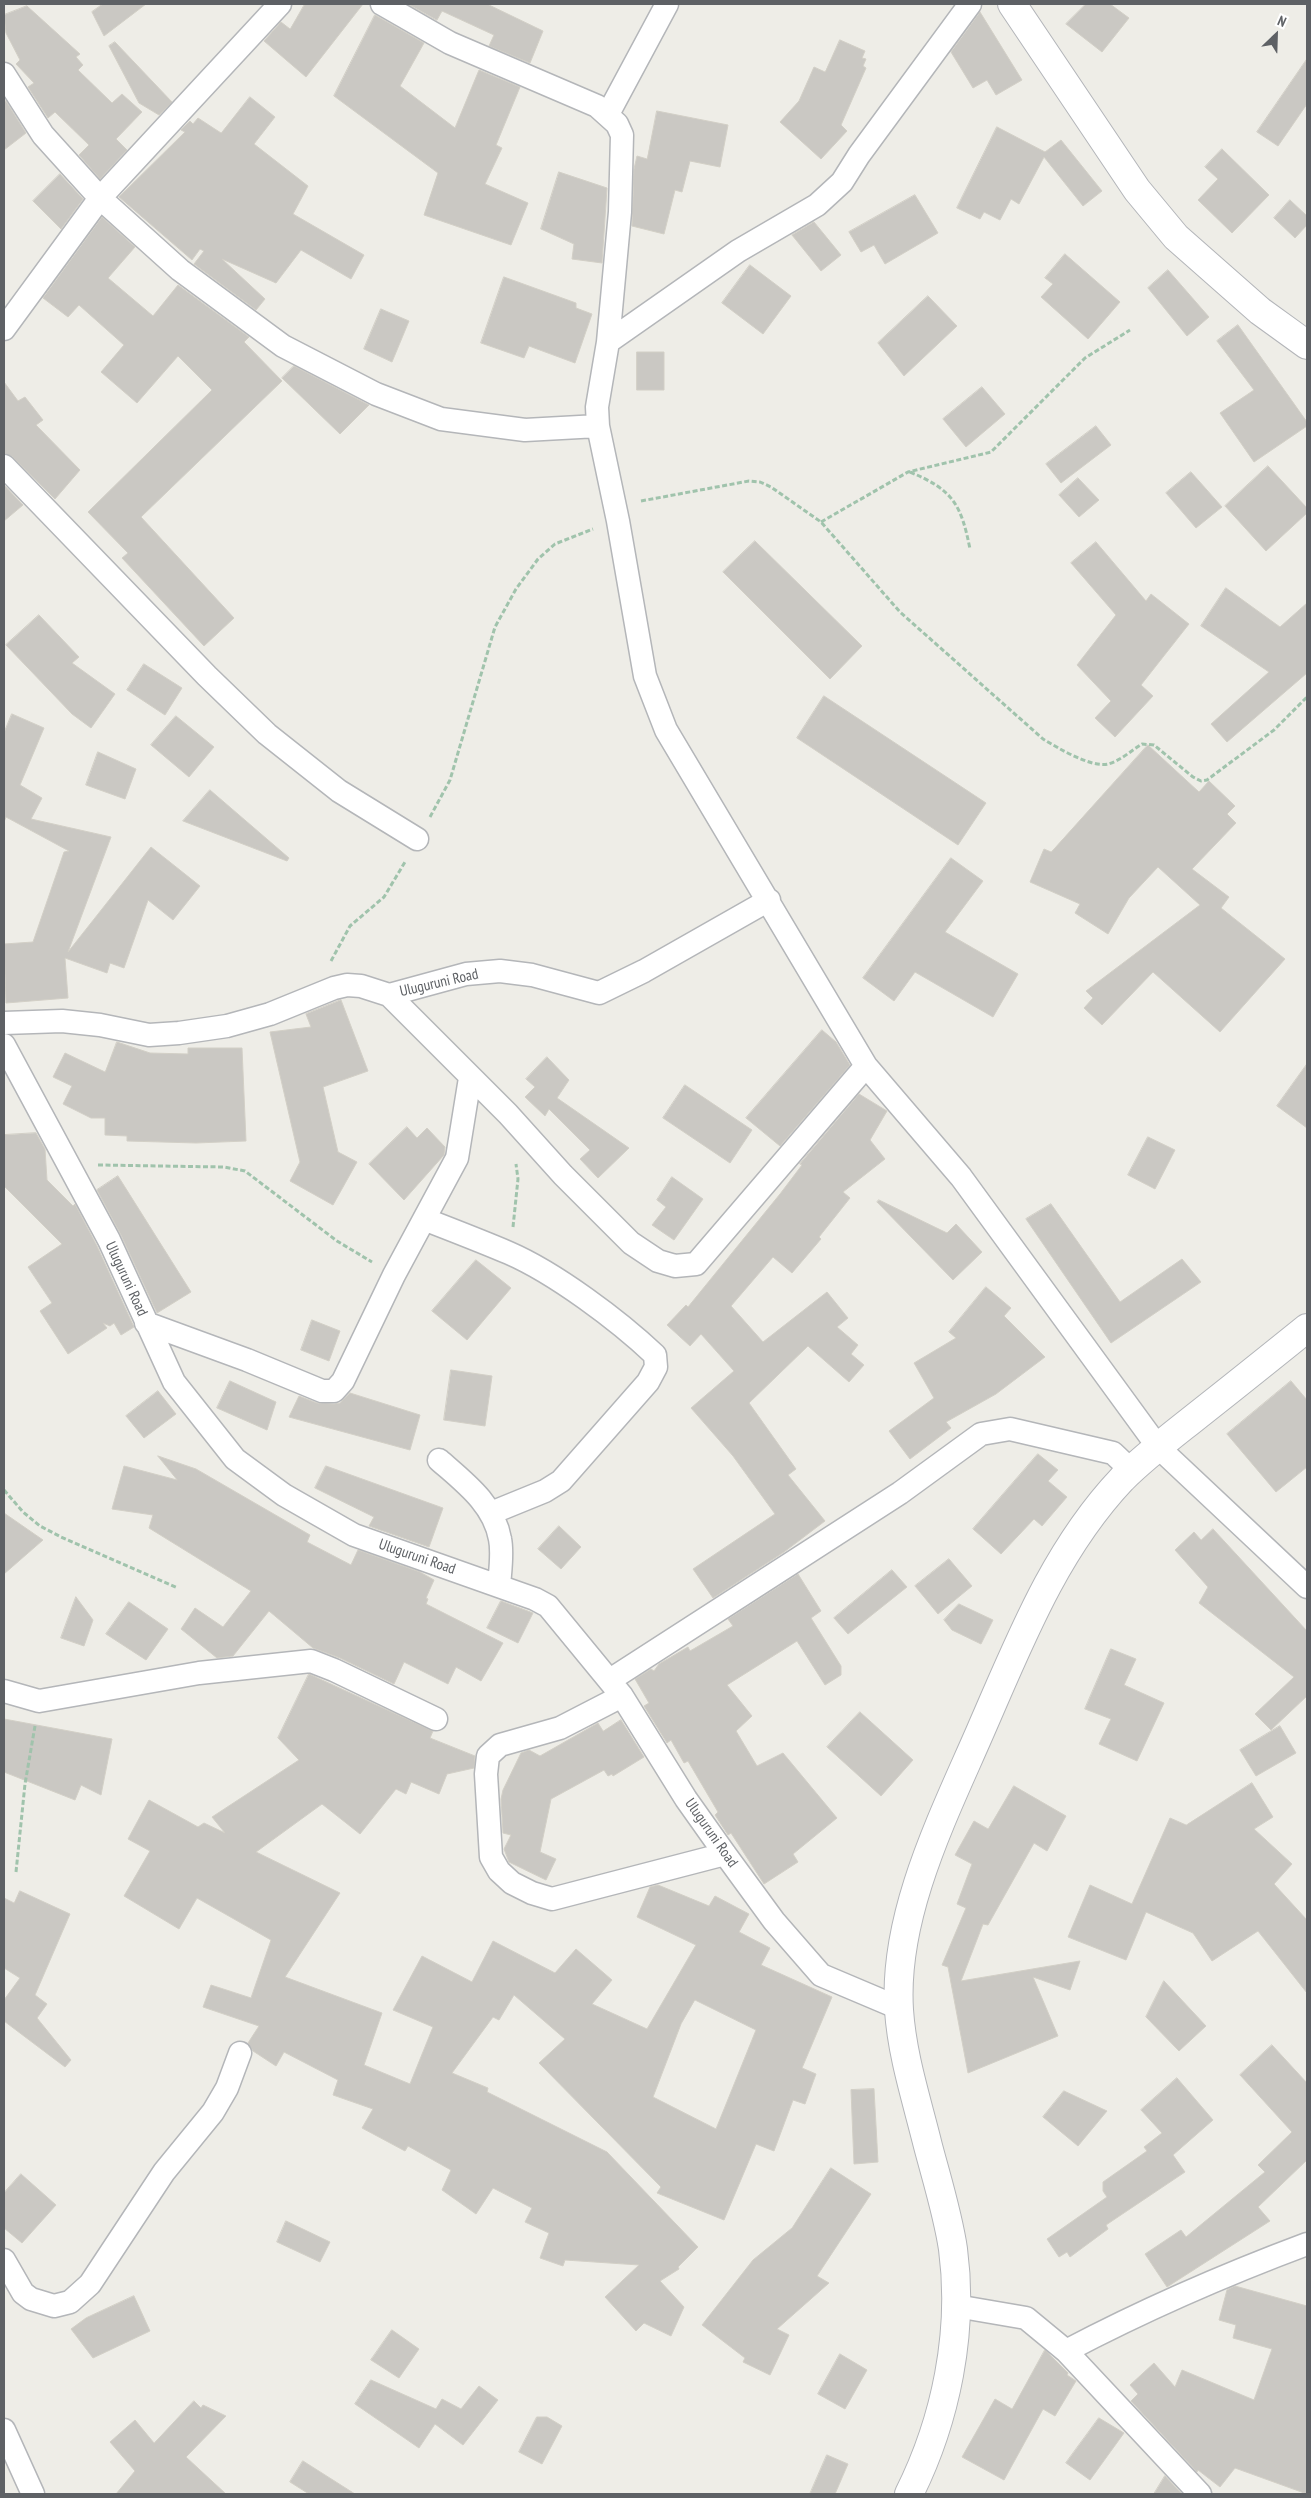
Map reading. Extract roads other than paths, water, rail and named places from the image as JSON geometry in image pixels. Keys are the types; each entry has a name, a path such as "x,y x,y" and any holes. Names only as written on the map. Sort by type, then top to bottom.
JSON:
{"street":[{"path":"4,329 100,198 280,4"},
{"path":"382,4 450,43 597,106 617,124 622,135 620,212 608,342 598,408 598,426 616,514 644,676 666,730 769,900 866,1066 960,1177 1158,1448 1307,1587"},
{"path":"608,114 667,4"},
{"path":"608,342 738,251 817,205 842,182 858,155 970,4"},
{"path":"1012,4 1137,190 1176,237 1260,311 1307,344"},
{"path":"4,74 43,135 100,198 180,270 283,346 376,394 442,419 506,429 549,430 598,426"},
{"path":"4,466 207,676 268,734 339,791 417,839"},
{"name":"Uluguruni Road","path":"4,1023 62,1021 100,1025 149,1035 179,1033 227,1026 270,1014 311,996 347,985 361,986 389,995 466,974 500,971 532,975 598,993 630,978 769,900"},
{"path":"389,995 508,1114 562,1175 630,1243 658,1261 675,1266 696,1264 866,1066"},
{"name":"Uluguruni Road","path":"4,1045 108,1240 174,1382 235,1458 284,1495 354,1535 535,1599 548,1606 616,1688 686,1799 725,1854 774,1921 821,1975 899,2008"},
{"path":"146,1323 247,1360 322,1391 334,1391 343,1380 394,1275 457,1158 470,1078"},
{"path":"424,1219 510,1254 566,1286 635,1336 655,1355 656,1367 648,1382 561,1480 545,1491 491,1514"},
{"path":"909,2494 940,2418 951,2360 956,2306 952,2249 905,2056 899,2008 900,1962 913,1901 932,1842 1032,1612 1057,1567 1085,1524 1132,1471 1158,1448 1307,1328"},
{"path":"725,1854 552,1899 532,1893 512,1883 499,1871 492,1857 486,1774 488,1756 500,1744 560,1728 900,1493 981,1434 1010,1429 1113,1454 1132,1471"},
{"path":"439,1460 478,1495 491,1514 501,1540 499,1586"},
{"path":"4,1691 39,1701 199,1673 311,1661 334,1670 436,1719"},
{"path":"4,2260 23,2293 32,2299 54,2306 70,2302 90,2284 164,2172 213,2112 228,2088 240,2053"},
{"path":"1066,2351 1127,2319 1240,2269 1307,2244"},
{"path":"956,2306 1026,2318 1066,2351 1200,2494"},
{"path":"4,2430 33,2494"}]}
